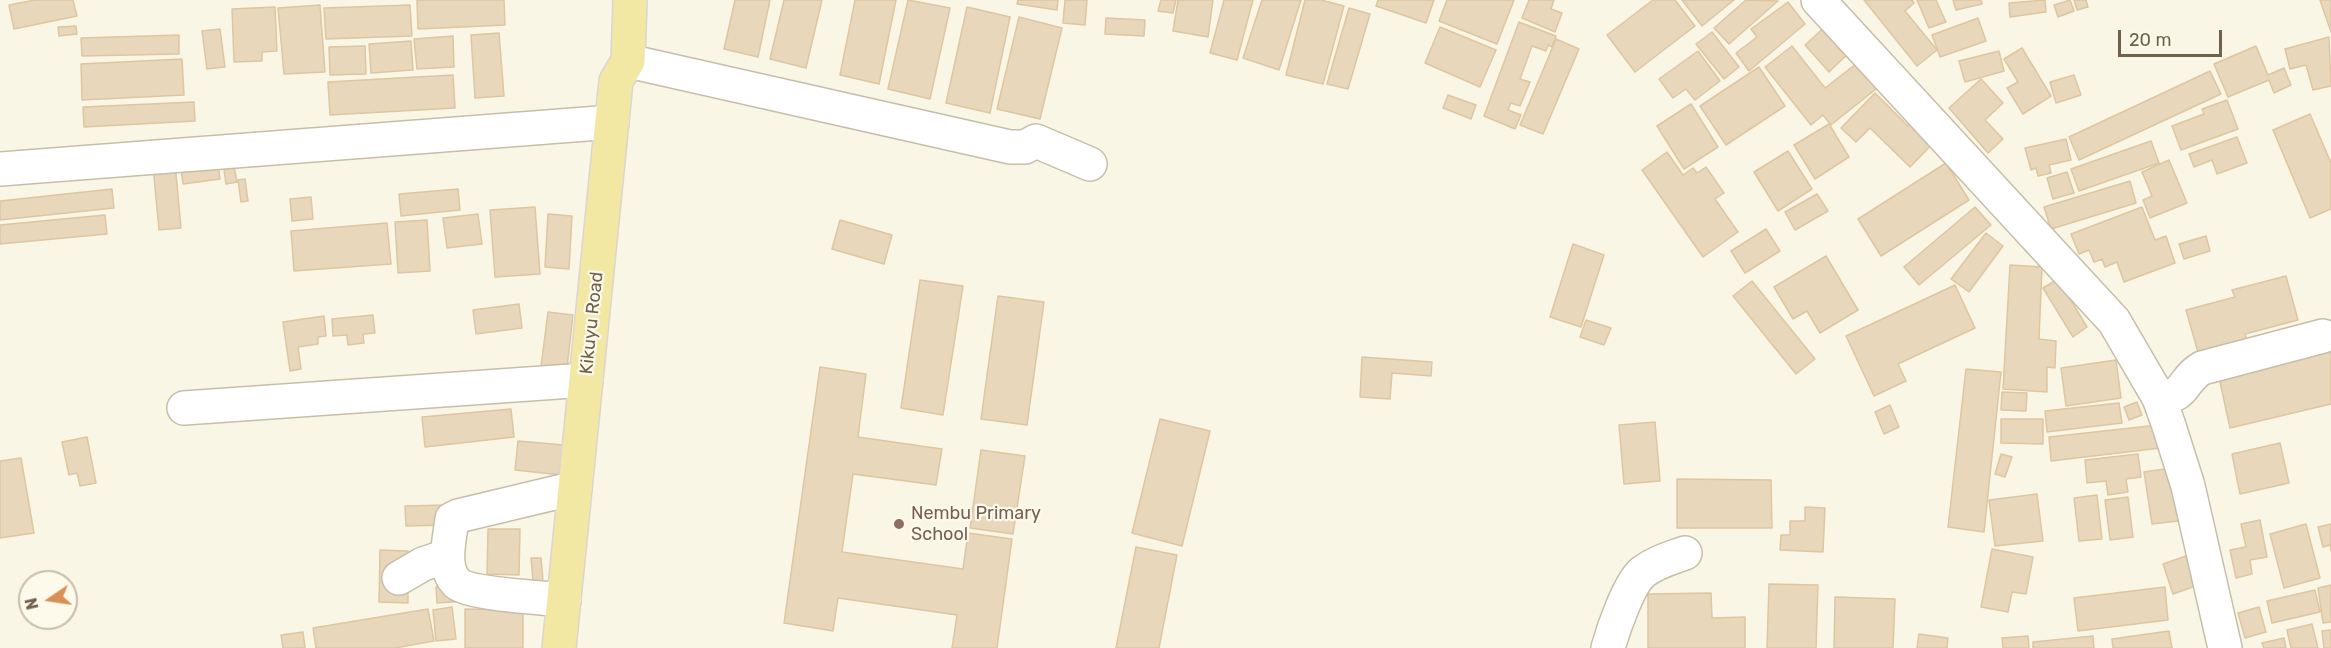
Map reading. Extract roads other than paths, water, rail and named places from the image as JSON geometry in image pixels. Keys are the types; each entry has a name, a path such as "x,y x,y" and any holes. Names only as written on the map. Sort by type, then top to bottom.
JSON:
{"main road":[{"name":"Kikuyu Road","path":"559,648 616,81 628,61 630,0"}],"street":[{"path":"1818,0 2114,321 2158,398 2188,486 2224,648"},
{"path":"628,61 1010,147 1026,147 1036,141 1090,164"},
{"path":"0,169 612,122"},
{"path":"2158,398 2172,397 2181,392 2193,373 2202,368 2323,336"},
{"path":"184,408 586,380"},
{"path":"564,600 473,590 457,584 450,572 447,556 452,519 575,488"},
{"path":"1608,648 1615,622 1641,574 1658,563 1686,553"},
{"path":"399,578 423,564 447,556"}],"place":[{"name":"Nembu Primary School","path":"899,524"}]}
